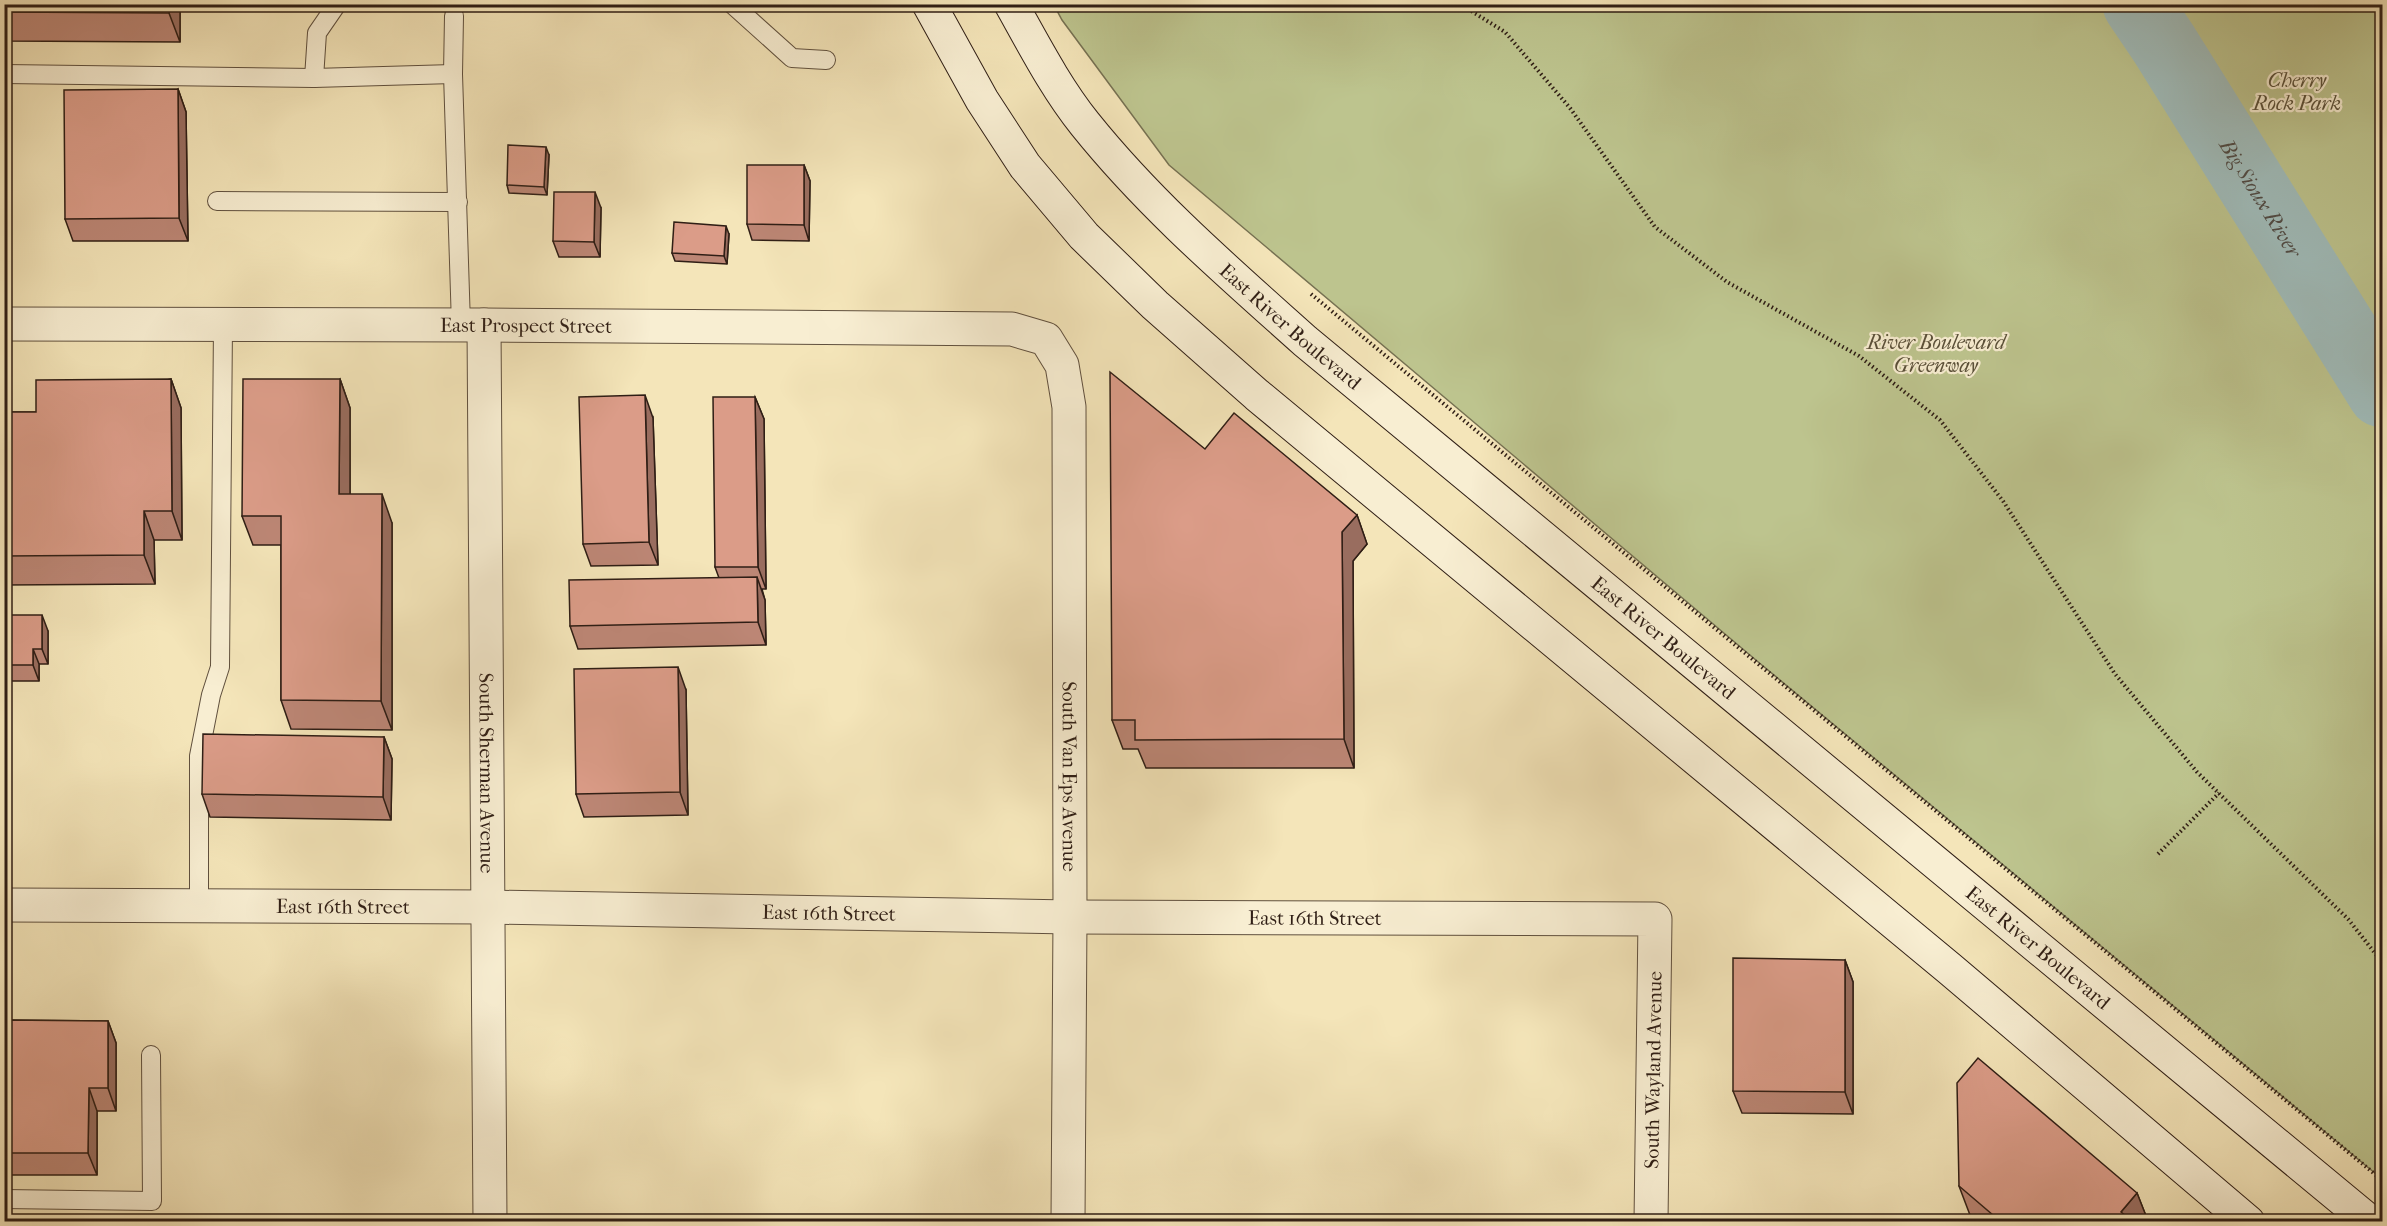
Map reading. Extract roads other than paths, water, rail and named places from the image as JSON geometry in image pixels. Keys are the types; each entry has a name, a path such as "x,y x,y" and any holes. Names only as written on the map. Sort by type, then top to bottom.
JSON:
{"street":[{"path":"928,4 982,100 1025,166 1084,236 1155,305 1257,395 1941,962 2248,1221"},
{"name":"East River Boulevard","path":"1011,4 1083,123 1138,186 1205,252 1305,341 2370,1221"},
{"name":"East Prospect Street","path":"4,324 1012,329 1046,339"},
{"name":"South Sherman Avenue","path":"473,325 488,907 490,1221"},
{"name":"South Van Eps Avenue","path":"1046,339 1062,365 1069,407 1068,1221"},
{"name":"East 16th Street","path":"4,905 488,907 1070,917 1655,919"},
{"name":"South Wayland Avenue","path":"1651,1221 1655,919"}],"lane":[{"path":"314,78 317,33 337,4"},
{"path":"732,4 792,58 826,60"},
{"path":"454,16 453,74 458,202 473,325"},
{"path":"4,74 314,78 453,74"},
{"path":"217,201 458,202"},
{"path":"199,906 199,756 211,695 220,667 223,325"},
{"path":"4,1199 152,1201 151,1055"}],"waterway":[{"name":"Big Sioux River","path":"2137,4 2382,393"}],"park label":[{"name":"Cherry Rock Park","path":"2297,92"},
{"name":"River Boulevard Greenway","path":"1936,354"}]}
